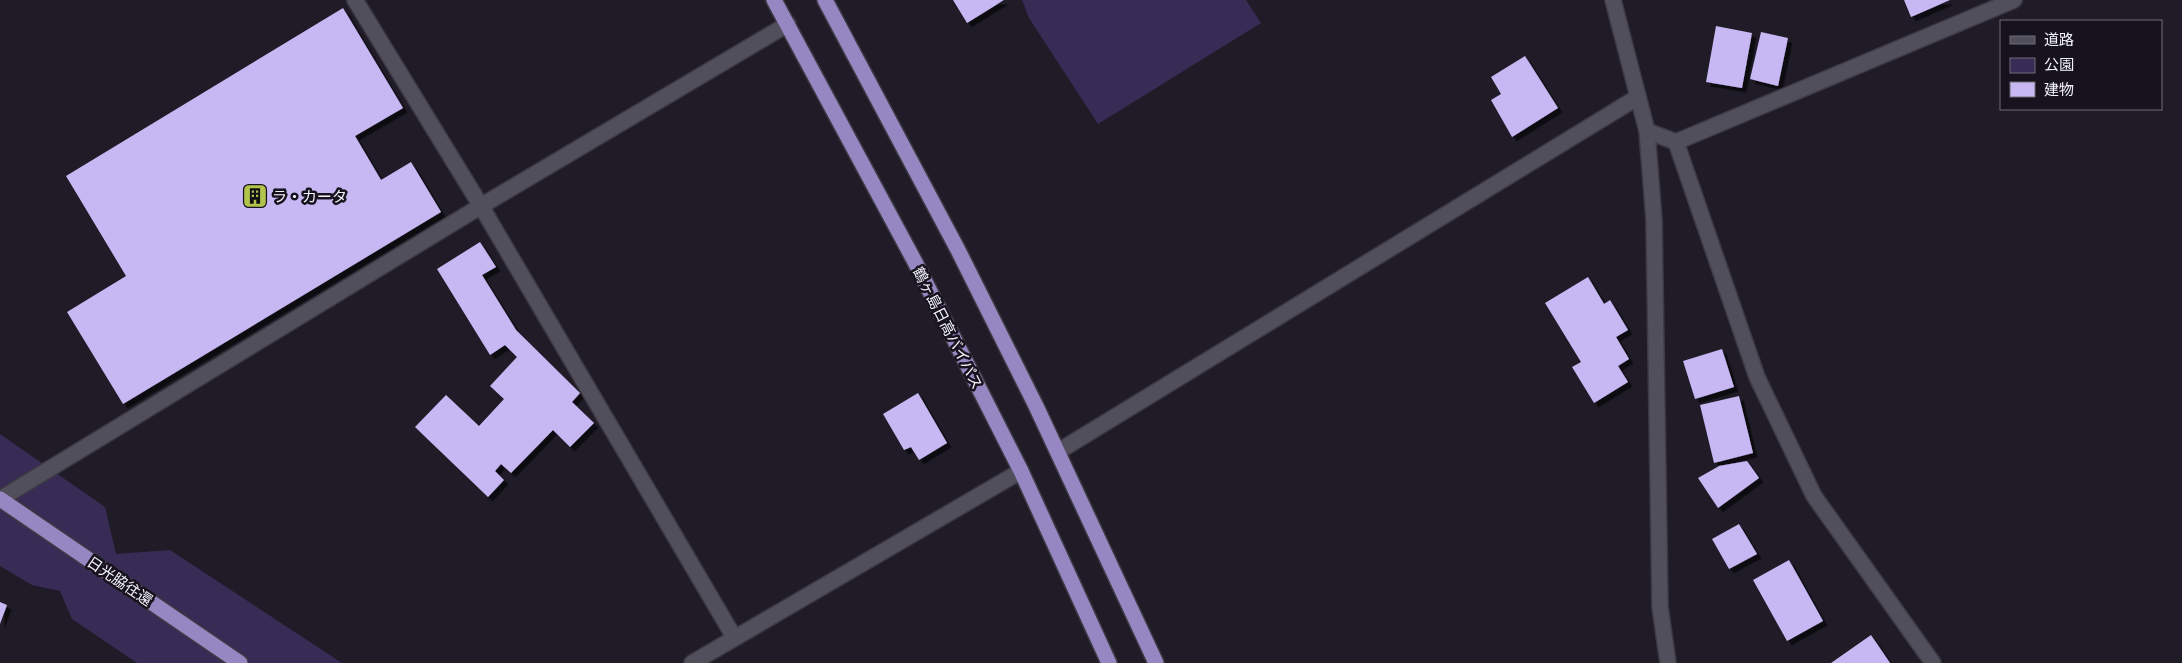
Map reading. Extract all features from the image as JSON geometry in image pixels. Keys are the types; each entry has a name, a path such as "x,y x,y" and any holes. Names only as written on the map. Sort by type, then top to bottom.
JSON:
{"highway":[{"name":"鶴ヶ島日高バイパス","path":"774,0 915,262 1021,471 1110,663"},
{"path":"827,1 958,250 1059,451 1156,663"},
{"name":"日光脇往還","path":"0,499 240,663"}],"street":[{"path":"355,0 481,206 734,637"},
{"path":"1613,0 1647,131 1654,220 1660,607 1668,663"},
{"path":"1647,131 1676,142 2014,0"},
{"path":"0,499 481,206 788,24"},
{"path":"1059,451 1638,96"},
{"path":"1676,142 1757,377 1814,496 1933,663"},
{"path":"692,663 1021,471"}],"green space":[{"path":"1022,0 1246,0 1261,23 1098,124 1029,18"},
{"path":"0,434 105,507 116,554 170,550 342,663 137,663 72,619 60,591 32,585 0,566"}],"building":[{"path":"953,0 1004,0 967,23"},
{"path":"1904,0 1950,0 1911,17"},
{"name":"ラ・カータ","path":"343,8 403,108 355,136 381,180 411,162 441,212 123,404 67,312 126,276 66,176"},
{"path":"1716,26 1752,33 1742,88 1706,82"},
{"path":"1761,32 1788,38 1778,86 1750,79"},
{"path":"1525,56 1558,108 1512,137 1491,100 1501,94 1491,77"},
{"path":"480,242 496,267 482,275 516,330 580,393 572,402 594,423 570,447 553,430 511,473 501,464 495,471 504,480 488,497 415,427 446,395 479,426 504,399 490,386 517,357 505,345 490,355 437,269"},
{"path":"1588,277 1604,304 1610,300 1628,330 1616,337 1629,359 1618,366 1628,382 1594,403 1572,367 1581,362 1545,303"},
{"path":"1722,349 1734,387 1695,399 1683,361"},
{"path":"918,393 947,443 919,460 911,447 904,450 883,414"},
{"path":"1739,396 1753,453 1714,463 1700,405"},
{"path":"1747,461 1759,478 1718,508 1698,478 1719,466"},
{"path":"1739,524 1757,554 1729,569 1712,539"},
{"path":"1789,560 1823,621 1787,641 1753,580"},
{"path":"0,602 7,605 0,624"},
{"path":"1871,635 1890,663 1831,663"}],"place":[{"name":"ラ・カータ","path":"255,196"}]}
